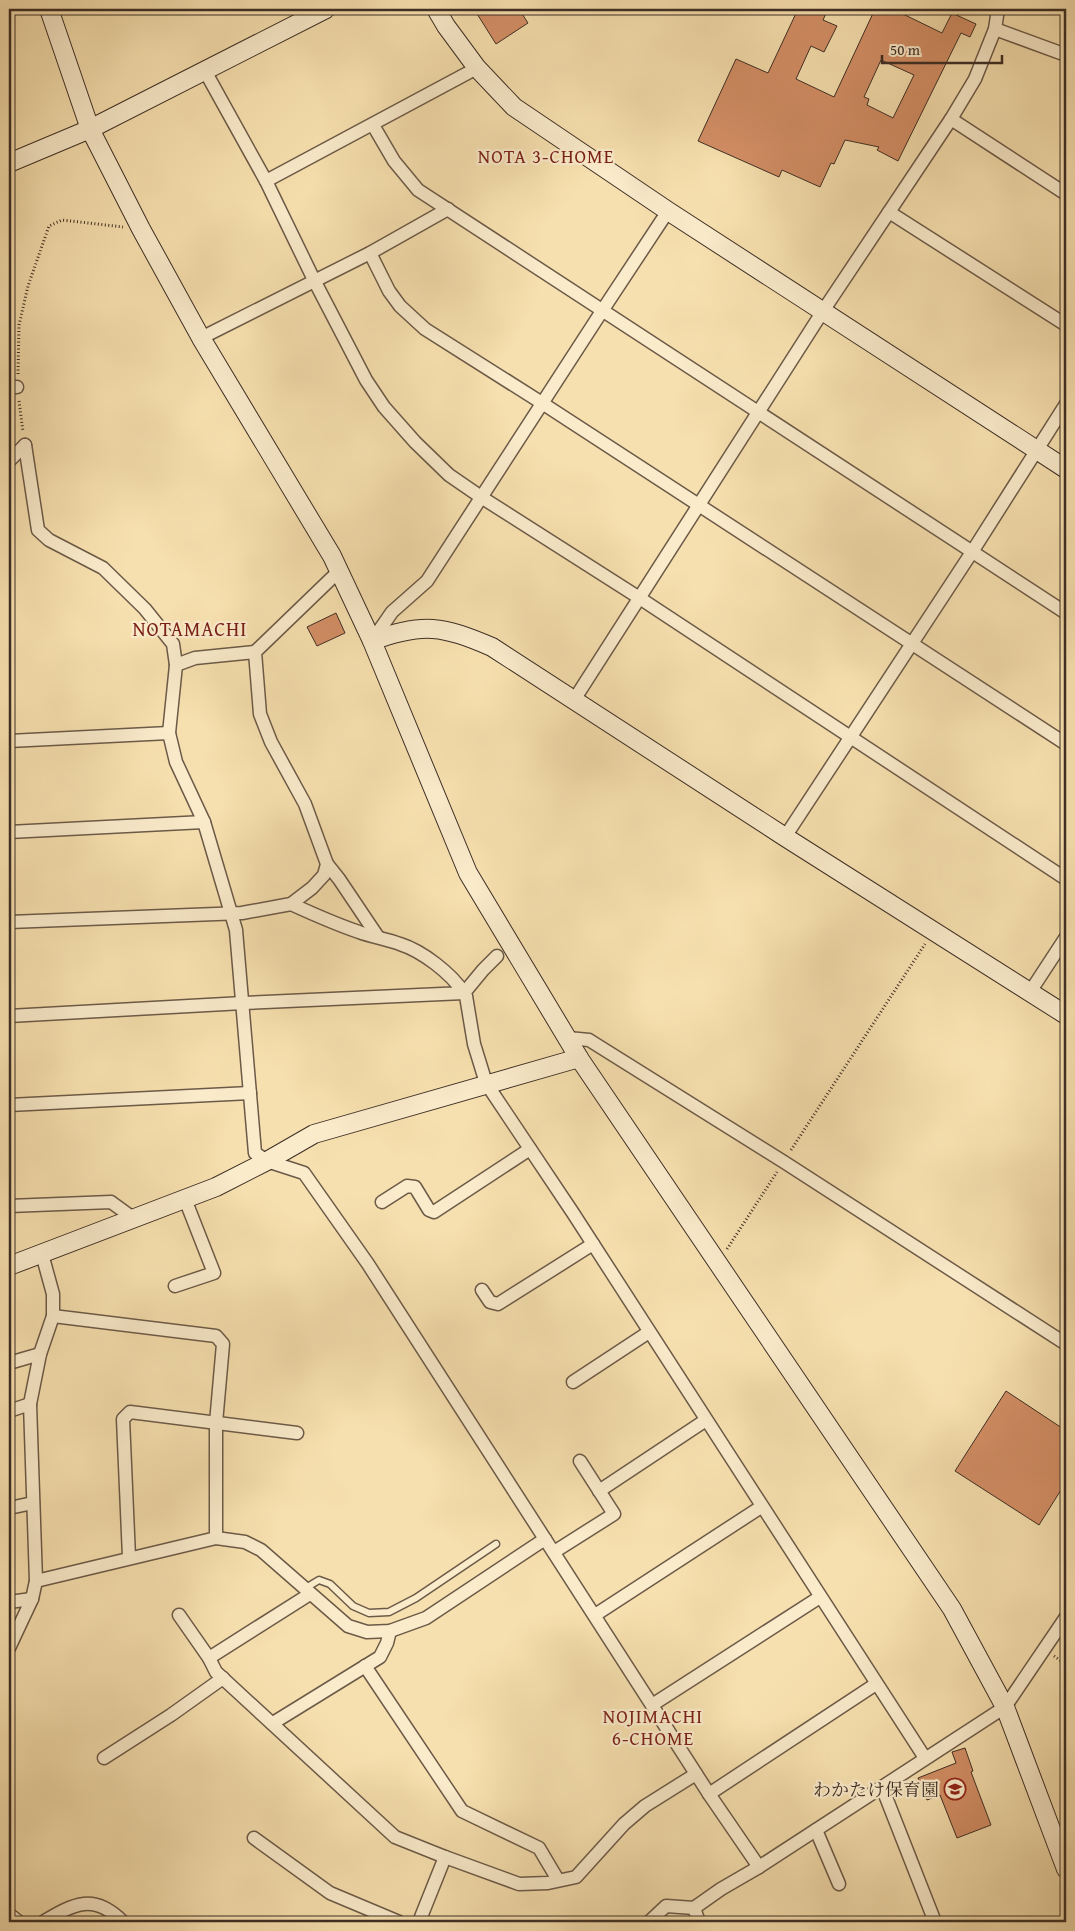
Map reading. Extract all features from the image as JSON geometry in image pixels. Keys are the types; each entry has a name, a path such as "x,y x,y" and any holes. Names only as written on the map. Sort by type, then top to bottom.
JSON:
{"street":[{"path":"49,9 90,129 141,229 201,338 332,556 372,641 468,873 579,1058 952,1609 1005,1707 1066,1868"},
{"path":"9,163 90,129 326,9"},
{"path":"436,9 477,68 514,107 668,211 1066,469"},
{"path":"574,700 638,597 699,506 823,311 951,119 975,79 995,29 998,9"},
{"path":"995,29 1066,55"},
{"path":"266,181 477,68"},
{"path":"205,71 266,181 314,280 366,380 384,406 415,442 449,475 1066,879"},
{"path":"951,119 1066,194"},
{"path":"373,125 394,161 418,190 1066,613"},
{"path":"201,338 448,210"},
{"path":"372,641 392,612 428,581 668,211"},
{"path":"889,212 1066,325"},
{"path":"370,252 389,291 400,306 425,329 1066,744"},
{"path":"784,837 972,552 1066,404"},
{"path":"9,461 25,445"},
{"path":"25,445 38,530 49,540 103,568 145,609 173,644 176,665 169,733 176,762 204,822 236,930 255,1153 267,1161 304,1172 368,1264 696,1774 759,1867"},
{"path":"176,665 195,658 255,652 339,571"},
{"path":"372,641 413,629 440,629 462,634 492,646 784,837 1066,1014"},
{"path":"255,652 260,714 271,742 305,804 327,864 378,937"},
{"path":"9,741 169,733"},
{"path":"9,832 204,822"},
{"path":"9,922 242,913 290,904 312,888 324,876 327,864"},
{"path":"290,904 328,921 401,944 420,954 454,980 464,993 474,1044 486,1083 593,1244 925,1758"},
{"path":"1030,992 1066,936"},
{"path":"9,1016 464,993 497,956"},
{"path":"568,1038 589,1040 784,1162 1066,1344"},
{"path":"9,1266 216,1187 314,1134 486,1083 579,1058"},
{"path":"9,1105 250,1093"},
{"path":"382,1202 407,1186 415,1187 429,1210 434,1212 530,1149"},
{"path":"175,1286 214,1273 185,1199"},
{"path":"9,1206 111,1202 133,1218"},
{"path":"482,1290 490,1302 498,1304 593,1244"},
{"path":"9,1648 32,1599 36,1581 30,1404 40,1354 53,1316 53,1294 42,1254"},
{"path":"53,1316 216,1336 223,1344 216,1423 216,1538"},
{"path":"572,1382 650,1332"},
{"path":"9,1363 40,1354"},
{"path":"9,1410 30,1404"},
{"path":"129,1557 123,1419 130,1412 297,1434"},
{"path":"599,1491 706,1420"},
{"path":"554,1552 614,1514 580,1461"},
{"path":"9,1508 33,1503"},
{"path":"595,1615 762,1507"},
{"path":"36,1581 129,1557 216,1538 245,1542 261,1550 348,1626 367,1632 390,1631 426,1618 545,1540"},
{"path":"209,1658 307,1591"},
{"path":"652,1705 820,1597"},
{"path":"9,1602 32,1599"},
{"path":"179,1615 209,1658 216,1672 395,1837 519,1884 548,1883 576,1878 624,1824 645,1806 696,1774"},
{"path":"649,1922 666,1906 694,1908 722,1888 759,1867 1005,1707 1066,1617"},
{"path":"273,1724 380,1657 387,1643 390,1631"},
{"path":"365,1666 462,1811 539,1848 558,1880"},
{"path":"104,1758 171,1715 223,1678"},
{"path":"709,1794 876,1684"},
{"path":"882,1786 935,1922"},
{"path":"816,1830 839,1884"},
{"path":"254,1838 330,1893 399,1922"},
{"path":"419,1922 445,1857"},
{"path":"43,1922 75,1906 96,1903 114,1913 123,1922"},
{"path":"694,1908 694,1922"},
{"path":"694,1908 699,1922"},
{"path":"9,1914 19,1922"}],"lane":[{"path":"307,1591 319,1580 330,1584 353,1606 369,1613 389,1612 416,1598 496,1544"}],"path":[{"path":"25,445 13,387 19,325 28,286 49,226 62,220 141,229"},
{"path":"718,1263 933,930"}],"building":[{"path":"474,9 519,9 528,23 496,44"},
{"path":"798,9 828,9 823,20 837,26 824,52 811,46 796,79 834,97 875,9 906,9 903,14 942,33 952,13 976,24 970,37 961,33 898,161 877,150 879,147 845,140 834,164 831,163 820,187 782,170 779,177 698,141 736,59 768,73","holes":["881,60 914,75 893,118 867,105 869,99 864,97"]},
{"path":"336,613 345,633 317,646 307,627"},
{"path":"1006,1391 1062,1428 1060,1432 1064,1434 1061,1439 1066,1442 1066,1482 1039,1525 955,1471"},
{"path":"965,1748 973,1771 971,1772 991,1825 957,1838 940,1795 927,1800 918,1778 956,1763 952,1752"}],"place":[{"name":"わかたけ保育園","path":"955,1789"}],"district":[{"name":"NOTA 3-CHOME","path":"546,156"},
{"name":"NOTAMACHI","path":"190,628"},
{"name":"NOJIMACHI 6-CHOME","path":"653,1727"}]}
